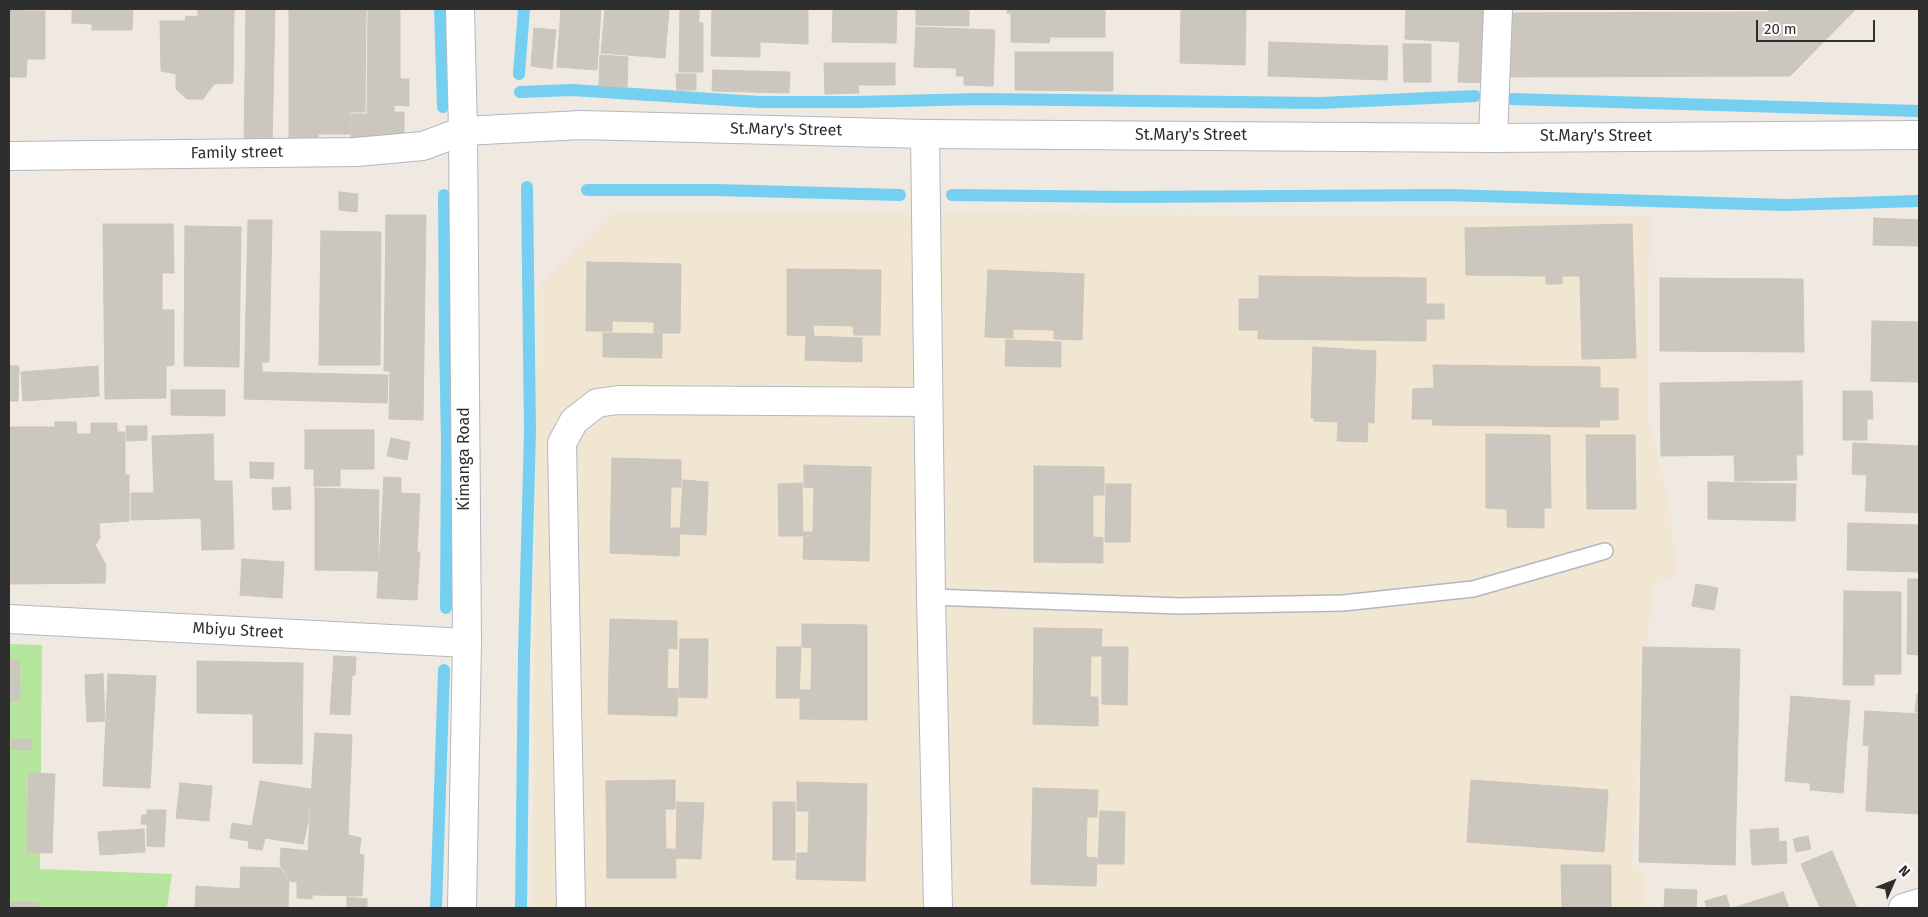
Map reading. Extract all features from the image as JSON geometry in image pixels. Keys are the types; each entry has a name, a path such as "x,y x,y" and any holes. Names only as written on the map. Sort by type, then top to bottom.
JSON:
{"street":[{"name":"Kimanga Road","path":"460,9 463,131 467,643 462,908"},
{"path":"1493,138 1498,9"},
{"name":"St.Mary's Street","path":"463,131 582,125 925,134 1493,138 1919,135"},
{"name":"Family street","path":"9,156 356,152 423,146 463,131"},
{"path":"925,134 928,402 938,908"},
{"path":"571,908 562,443 574,421 597,403 618,400 928,402"},
{"name":"Mbiyu Street","path":"9,619 467,643"},
{"path":"1903,908 1919,903"}],"lane":[{"path":"932,597 1179,606 1343,603 1473,589 1605,551"}],"shaded area":[{"path":"613,213 1650,216 1648,420 1669,500 1677,575 1652,586 1632,863 1645,875 1645,908 532,908 537,288"}],"green space":[{"path":"9,644 42,645 40,869 172,874 167,908 9,908"}],"building":[{"path":"9,9 45,11 45,59 27,59 26,77 9,77"},
{"path":"72,9 133,9 132,30 92,30 92,24 72,23"},
{"path":"198,9 234,9 233,83 214,84 203,99 187,99 176,89 176,74 161,71 160,21 185,21 186,16 198,17"},
{"path":"246,9 275,9 272,146 244,145"},
{"path":"289,9 366,9 365,112 350,112 350,134 318,134 318,143 289,143"},
{"path":"368,9 400,9 400,79 409,79 409,106 394,105 394,112 404,112 404,146 351,146 351,114 367,114"},
{"path":"561,9 601,9 597,70 557,67"},
{"path":"605,9 669,9 665,58 601,53"},
{"path":"680,9 699,9 699,23 703,23 703,72 679,72"},
{"path":"712,9 808,9 808,44 760,42 760,57 711,56"},
{"path":"833,9 897,9 896,43 832,42"},
{"path":"916,9 969,9 969,26 916,25"},
{"path":"1007,9 1105,9 1105,37 1050,37 1049,43 1011,42 1011,13 1007,13"},
{"path":"1181,9 1246,9 1245,65 1180,63"},
{"path":"1406,9 1493,9 1490,83 1458,82 1460,42 1405,39"},
{"path":"1771,9 1856,9 1790,76 1508,77 1509,13 1768,12"},
{"path":"916,27 995,30 993,86 964,85 964,76 956,76 957,68 914,67"},
{"path":"534,28 556,30 552,69 531,66"},
{"path":"1269,42 1388,46 1387,80 1268,76"},
{"path":"1403,44 1431,44 1431,82 1404,82"},
{"path":"1015,52 1113,52 1113,91 1015,90"},
{"path":"600,55 628,57 627,87 599,86"},
{"path":"824,63 895,63 895,85 858,85 859,93 825,94"},
{"path":"713,70 790,72 789,93 712,91"},
{"path":"676,74 696,74 696,90 677,90"},
{"path":"339,192 358,194 357,212 339,210"},
{"path":"386,215 426,215 423,420 389,419 390,371 384,371"},
{"path":"1874,218 1919,220 1919,246 1873,245"},
{"path":"248,220 272,220 269,362 262,362 262,372 388,375 387,403 244,399"},
{"path":"103,224 173,224 174,273 162,273 162,310 174,310 174,365 166,366 166,398 105,399"},
{"path":"1632,224 1636,358 1582,359 1580,276 1562,276 1562,284 1546,284 1546,276 1466,275 1465,228"},
{"path":"185,226 241,227 239,367 184,366"},
{"path":"321,231 381,232 380,365 319,365"},
{"path":"587,262 681,264 680,333 654,333 654,322 612,321 612,331 586,331"},
{"path":"787,269 881,270 880,335 854,335 853,326 813,325 814,336 787,335"},
{"path":"988,270 1084,274 1082,340 1054,339 1054,330 1013,329 1013,338 985,337"},
{"path":"1259,276 1426,278 1426,304 1444,304 1444,319 1426,319 1426,341 1258,339 1258,330 1239,330 1239,299 1259,299"},
{"path":"1660,278 1803,279 1804,352 1660,351"},
{"path":"1872,321 1919,322 1919,382 1871,381"},
{"path":"603,333 662,334 662,358 603,357"},
{"path":"806,336 862,338 862,362 805,360"},
{"path":"1006,340 1061,342 1061,367 1005,366"},
{"path":"1313,347 1376,351 1374,423 1368,422 1367,442 1337,441 1338,422 1314,421 1314,418 1311,418"},
{"path":"1433,365 1600,367 1600,388 1618,388 1618,420 1600,420 1599,427 1432,425 1433,419 1412,419 1413,389 1434,388"},
{"path":"9,366 19,366 18,401 9,401"},
{"path":"98,366 99,396 23,401 21,372"},
{"path":"1802,381 1803,455 1796,455 1797,480 1735,481 1734,455 1661,456 1660,383"},
{"path":"171,390 225,390 225,416 171,415"},
{"path":"1843,391 1872,391 1873,419 1867,419 1867,440 1843,440"},
{"path":"55,422 76,422 77,434 91,434 91,423 117,423 117,432 125,432 125,475 129,475 129,521 99,523 100,538 95,545 106,565 105,583 9,584 9,427 55,427"},
{"path":"126,426 147,426 147,440 127,441"},
{"path":"305,430 374,430 374,469 340,469 340,486 314,486 314,469 305,469"},
{"path":"213,434 214,481 232,481 234,549 202,550 201,518 131,520 131,493 154,493 152,436"},
{"path":"1486,434 1550,435 1551,508 1544,508 1544,528 1507,527 1507,509 1486,508"},
{"path":"1586,435 1635,435 1636,509 1587,509"},
{"path":"391,438 410,442 407,460 387,456"},
{"path":"1853,443 1919,446 1919,513 1865,511 1867,475 1852,474"},
{"path":"612,458 681,460 681,487 671,487 670,528 680,528 679,556 610,553"},
{"path":"250,462 274,463 273,479 250,478"},
{"path":"804,465 871,467 869,561 803,559 804,532 813,532 814,488 804,487"},
{"path":"1034,466 1104,467 1104,495 1093,495 1093,537 1103,538 1103,563 1034,562"},
{"path":"384,477 401,478 401,493 420,494 417,551 380,549"},
{"path":"683,480 708,482 706,535 680,534"},
{"path":"1708,482 1796,484 1795,521 1708,519"},
{"path":"802,483 803,536 779,536 778,484"},
{"path":"1106,484 1131,484 1130,542 1105,542"},
{"path":"290,487 291,509 273,510 272,488"},
{"path":"315,488 379,490 378,571 315,570"},
{"path":"1848,523 1919,525 1919,572 1847,570"},
{"path":"380,549 420,552 417,600 377,598"},
{"path":"242,559 284,562 282,598 240,595"},
{"path":"1908,579 1919,579 1919,655 1907,654"},
{"path":"1696,584 1718,588 1714,610 1692,606"},
{"path":"1844,591 1901,592 1901,674 1874,674 1874,685 1843,685"},
{"path":"610,619 677,621 677,649 668,648 667,688 678,689 677,716 608,714"},
{"path":"802,624 867,625 867,720 800,719 800,690 811,690 812,648 802,647"},
{"path":"1034,628 1102,629 1101,656 1091,656 1090,697 1098,697 1098,726 1033,724"},
{"path":"680,639 708,639 707,698 679,697"},
{"path":"777,647 801,647 799,698 776,698"},
{"path":"1102,647 1128,647 1127,705 1102,704"},
{"path":"1643,647 1740,649 1735,865 1639,862"},
{"path":"334,656 356,657 355,675 352,675 350,715 330,714"},
{"path":"9,660 19,660 20,700 9,701"},
{"path":"197,661 303,663 302,764 253,763 253,714 197,713"},
{"path":"103,674 105,721 87,722 85,675"},
{"path":"108,674 156,676 150,788 103,786"},
{"path":"1917,694 1919,694 1919,712 1915,712"},
{"path":"1791,696 1850,701 1843,793 1810,790 1810,783 1785,781"},
{"path":"1865,711 1919,714 1919,814 1866,811 1869,746 1863,745"},
{"path":"315,733 352,735 348,835 361,838 359,854 364,855 362,896 312,895 312,899 297,898 297,882 290,881 280,865 281,848 308,851"},
{"path":"12,739 32,740 31,750 12,749"},
{"path":"29,773 55,774 52,853 27,852"},
{"path":"675,780 675,809 665,809 666,849 675,849 676,878 607,878 606,781"},
{"path":"1471,780 1608,790 1604,852 1467,842"},
{"path":"260,781 311,789 308,823 303,844 265,838 262,850 248,848 249,841 230,838 232,823 252,826"},
{"path":"797,782 867,784 865,881 796,879 797,853 808,853 809,811 797,811"},
{"path":"180,783 212,786 209,821 176,818"},
{"path":"1033,788 1098,790 1097,817 1087,817 1086,857 1097,858 1096,886 1031,884"},
{"path":"677,802 704,803 701,859 676,858"},
{"path":"773,802 795,802 795,860 773,860"},
{"path":"147,810 166,810 164,847 147,846 147,824 141,824 142,815 147,815"},
{"path":"1100,811 1125,812 1124,864 1098,864"},
{"path":"1778,828 1779,842 1786,841 1787,863 1752,865 1750,830"},
{"path":"144,829 145,852 100,855 98,832"},
{"path":"1808,836 1811,849 1796,852 1793,839"},
{"path":"1832,851 1857,908 1820,908 1801,864"},
{"path":"1561,865 1611,865 1611,908 1562,908"},
{"path":"241,867 280,868 289,881 288,908 195,908 196,886 240,889"},
{"path":"1665,889 1697,890 1696,908 1664,908"},
{"path":"1783,892 1789,908 1733,908"},
{"path":"1726,895 1730,908 1707,908 1705,901"},
{"path":"347,897 367,899 367,908 347,908"},
{"path":"9,902 38,903 38,908 9,908"}],"waterway":[{"path":"440,9 443,107"},
{"path":"519,74 524,9"},
{"path":"520,92 572,90 759,102 979,99 1320,103 1475,96"},
{"path":"1512,99 1919,111"},
{"path":"521,908 524,655 530,432 527,187"},
{"path":"587,190 716,190 900,195"},
{"path":"444,195 447,439 446,608"},
{"path":"952,195 1129,197 1447,195 1785,205 1919,201"},
{"path":"436,908 444,670"}]}
